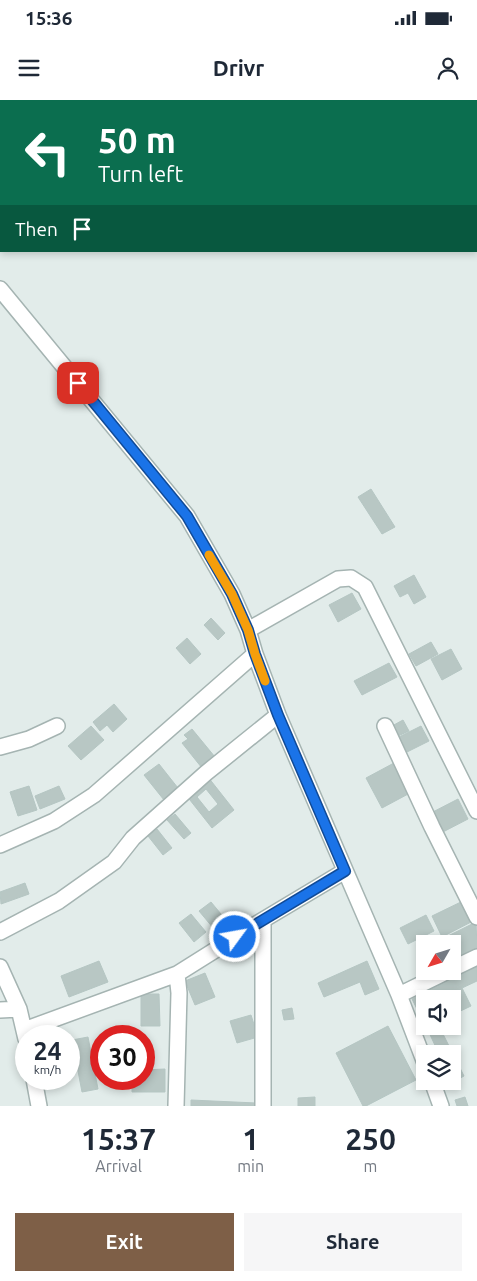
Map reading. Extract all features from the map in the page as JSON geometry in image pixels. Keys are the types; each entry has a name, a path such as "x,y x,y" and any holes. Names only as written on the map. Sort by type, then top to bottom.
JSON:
{"street":[{"path":"0,289 187,516 232,594 248,630 278,715 399,995 418,1045"},
{"path":"248,630 338,579 351,578 365,588 477,811"},
{"path":"0,845 54,821 94,795 255,654"},
{"path":"0,932 59,901 114,862 133,838 206,774 278,715"},
{"path":"0,747 29,739 57,726"},
{"path":"385,726 432,827 477,916"},
{"path":"50,1025 177,974 345,871"},
{"path":"263,920 264,1106"},
{"path":"461,965 477,957"},
{"path":"0,967 18,1009 22,1025"},
{"path":"176,1106 179,993 177,974"},
{"path":"399,995 430,980"},
{"path":"0,1010 18,1009"},
{"path":"36,1090 39,1106"},
{"path":"435,1090 441,1106"}],"building":[{"path":"371,489 395,527 382,534 358,497"},
{"path":"414,575 426,597 414,604 408,593 400,597 394,586"},
{"path":"352,593 361,609 338,622 329,605"},
{"path":"211,618 225,633 218,640 204,625"},
{"path":"187,638 201,654 190,664 176,648"},
{"path":"431,642 438,654 416,666 409,654"},
{"path":"451,649 462,669 442,680 431,659"},
{"path":"389,663 397,677 362,695 354,681"},
{"path":"114,704 127,719 113,732 107,725 100,731 93,722"},
{"path":"403,720 409,731 398,736 392,726"},
{"path":"91,726 104,740 81,760 68,746"},
{"path":"421,726 429,741 407,752 399,737"},
{"path":"192,729 215,757 202,768 182,743 188,739 184,735"},
{"path":"394,763 410,793 382,808 366,778"},
{"path":"159,764 178,788 164,800 144,775"},
{"path":"208,777 234,810 212,828 186,795","holes":["206,789 218,804 209,812 197,797"]},
{"path":"29,786 37,810 18,816 10,792"},
{"path":"59,786 65,799 40,809 35,796"},
{"path":"458,799 468,819 439,834 429,814"},
{"path":"175,814 191,833 184,839 167,820"},
{"path":"157,829 172,848 163,855 148,836"},
{"path":"25,883 29,894 1,904 0,892"},
{"path":"465,900 475,920 446,935 441,935 432,916"},
{"path":"211,902 226,920 214,929 199,911"},
{"path":"191,914 206,932 194,942 179,923"},
{"path":"426,915 434,931 426,935 416,935 416,940 408,944 400,928"},
{"path":"476,922 477,948 461,956 461,935 450,935"},
{"path":"99,961 108,982 69,997 61,976"},
{"path":"367,961 379,989 365,995 360,982 324,997 318,983"},
{"path":"477,966 477,981 462,988 471,1006 461,1011 461,990 430,990 449,980 461,980 461,974"},
{"path":"205,973 215,997 195,1005 185,981"},
{"path":"141,994 159,994 160,1026 141,1025"},
{"path":"416,997 416,1007 412,999"},
{"path":"292,1008 294,1019 284,1020 282,1010"},
{"path":"251,1015 258,1037 237,1043 230,1021"},
{"path":"388,1026 416,1080 363,1106 336,1053"},
{"path":"430,1035 444,1035 448,1045 435,1045"},
{"path":"88,1037 90,1047 90,1090 93,1090 82,1092 80,1082 80,1038"},
{"path":"155,1069 165,1069 165,1092 132,1092 132,1090 155,1090"},
{"path":"315,1097 315,1106 298,1106 298,1098"},
{"path":"465,1097 468,1106 457,1106 455,1100"},
{"path":"191,1100 256,1103 256,1106 191,1106"}],"slow traffic":[{"path":"209,555 232,594 248,630 265,681"}],"route":[{"path":"78,383 187,516 232,594 248,630 278,715 345,871 235,937"}]}
